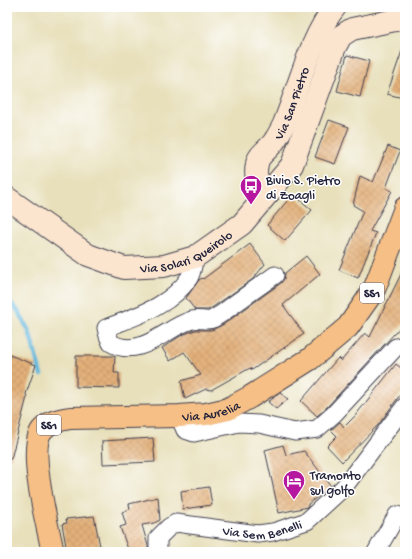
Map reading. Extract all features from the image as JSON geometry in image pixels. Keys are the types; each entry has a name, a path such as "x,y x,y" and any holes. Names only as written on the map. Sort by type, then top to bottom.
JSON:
{"main road":[{"name":"Via Aurelia","path":"53,552 38,478 38,444 41,431 53,421 70,418 179,416 206,414 228,409 250,397 310,359 348,327 374,290 405,208"}],"street":[{"name":"Via San Pietro","path":"270,191 260,185 255,176 257,162 265,150 274,142 283,126 320,28 335,7"},
{"name":"Via Solari Queirolo","path":"7,198 88,255 124,268 164,266 195,257 242,224 292,165 335,47 341,36 352,29 405,18"},
{"path":"195,257 190,276 181,288 164,303 106,328 111,343 123,348 133,347 160,338 186,322 194,319 212,320 276,274"},
{"path":"179,416 185,430 194,433 240,423 259,424 295,432 317,429 334,414 396,347 405,345"},
{"name":"Via Sem Benelli","path":"158,552 158,538 169,527 176,524 258,534 273,532 307,521 344,487 405,406"},
{"path":"376,552 397,515"}],"building":[{"path":"403,48 405,48 405,92 403,98 387,94"},
{"path":"347,55 369,61 360,97 337,91"},
{"path":"329,120 349,127 335,164 315,157"},
{"path":"388,146 400,151 386,188 392,191 370,231 376,233 358,278 339,270 363,211 353,205 360,176 373,182"},
{"path":"293,194 312,210 285,241 267,225"},
{"path":"250,244 265,264 253,279 208,310 195,310 186,298 199,280 202,278 203,279"},
{"path":"306,256 320,274 283,305 304,334 252,370 250,368 211,390 206,389 185,399 181,381 201,375 184,352 170,361 162,348 182,335 195,330 212,330 224,324 281,283 284,279 285,273"},
{"path":"405,266 405,322 317,416 301,401 338,358 341,361 365,333 370,337"},
{"path":"7,354 36,365 26,394 27,397 11,459 7,459"},
{"path":"76,356 115,356 114,373 119,373 119,388 76,387"},
{"path":"396,364 405,371 405,388 379,424 342,462 327,446 337,436 331,430 340,422 344,427 355,416"},
{"path":"280,393 288,399 276,409 268,402"},
{"path":"153,438 155,462 103,464 102,441"},
{"path":"283,445 286,455 304,451 331,486 308,504 308,507 279,513 265,450"},
{"path":"209,487 212,505 183,509 181,491"},
{"path":"158,497 160,520 154,523 142,525 148,546 148,552 129,552 120,527 126,525 122,512 130,509 129,504"},
{"path":"94,516 100,546 97,546 99,552 67,552 62,524 67,523 66,519"}],"waterway":[{"path":"7,299 18,311 29,331 41,375"}],"place":[{"name":"Bivio S. Pietro di Zoagli","path":"251,206"},
{"name":"Tramonto sul golfo","path":"294,500"}]}
